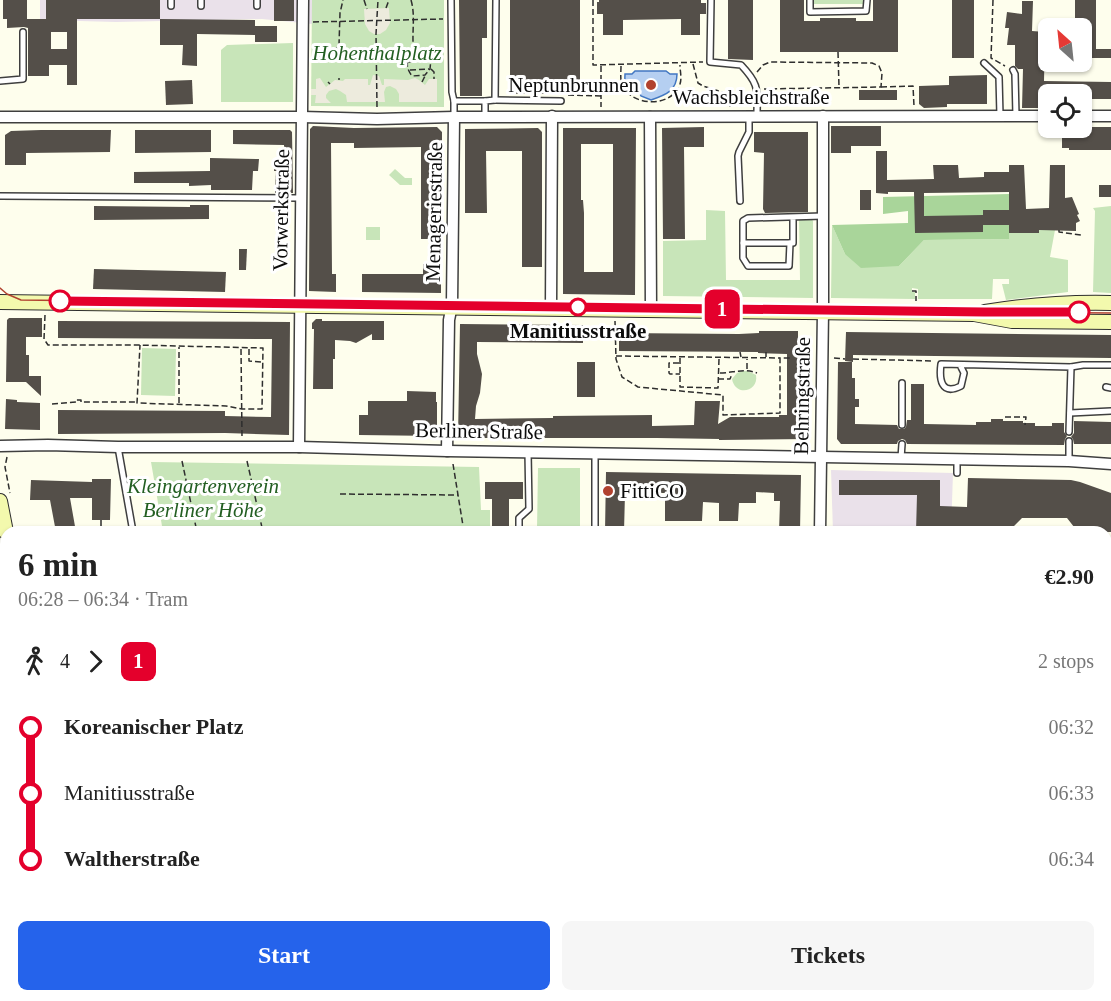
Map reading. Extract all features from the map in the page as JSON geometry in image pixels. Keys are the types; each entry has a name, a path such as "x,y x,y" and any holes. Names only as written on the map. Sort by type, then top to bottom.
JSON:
{"street":[{"path":"302,117 303,0"},
{"path":"551,309 552,116"},
{"name":"Behringstraße","path":"820,526 823,116"},
{"name":"Wachsbleichstraße","path":"454,117 1038,116"},
{"path":"1092,116 1111,116"},
{"path":"0,117 377,119 454,117"},
{"name":"Vorwerkstraße","path":"299,447 302,117"},
{"name":"Menageriestraße","path":"447,451 449,320 452,307 454,117"},
{"path":"650,117 651,310"},
{"path":"0,302 974,314 1062,303 1111,303"},
{"path":"974,314 1012,321 1111,322"},
{"name":"Berliner Straße","path":"4,446 299,447 1069,461 1111,464"},
{"path":"6,501 6,526"}],"lane":[{"path":"451,0 454,117"},
{"path":"495,100 496,0"},
{"path":"711,0 710,62 741,65 753,78 757,89 749,132 738,156 740,201"},
{"path":"810,0 810,12 866,11 867,0"},
{"path":"0,81 23,79 23,32"},
{"path":"984,63 999,77 1000,116"},
{"path":"1013,70 1016,116"},
{"path":"454,101 561,101"},
{"path":"485,101 485,117"},
{"path":"0,196 301,198"},
{"path":"793,217 793,243 790,243 789,266 748,266 743,258 743,221 748,218 823,216"},
{"path":"743,243 790,243"},
{"path":"960,365 964,374 961,386 955,389 942,384 941,364 1071,367 1111,365"},
{"path":"1070,432 1071,367"},
{"path":"902,383 902,424"},
{"path":"1070,413 1111,411"},
{"path":"1069,441 1069,461"},
{"path":"902,444 902,459"},
{"path":"118,447 132,526"},
{"path":"519,526 519,518 529,508 528,452"},
{"path":"595,453 595,526"},
{"path":"957,460 957,473"}],"path":[{"path":"333,52 339,45 339,22 343,0"},
{"path":"364,0 367,9"},
{"path":"377,102 378,0"},
{"path":"386,9 389,0"},
{"path":"411,0 414,20 414,52"},
{"path":"593,0 593,65 710,62"},
{"path":"993,0 991,58 1013,70"},
{"path":"303,22 451,20"},
{"path":"422,82 430,68 431,60 423,51 414,52 407,62 408,70 412,77 425,75"},
{"path":"838,52 839,88"},
{"path":"407,62 431,60"},
{"path":"753,78 763,65 770,62 872,63 879,66 882,73 881,87"},
{"path":"621,65 621,80 624,88 634,97 651,102 663,100 676,91 681,80 680,63"},
{"path":"693,63 698,83 722,92 730,99 731,117"},
{"path":"601,66 601,116"},
{"path":"408,70 430,68"},
{"path":"430,68 434,72 434,79"},
{"path":"757,89 914,86 914,116"},
{"path":"1059,230 1059,232 1081,235"},
{"path":"912,291 916,291 916,301"},
{"path":"45,303 44,339 48,345 263,348 262,409 137,402 81,402 81,400 52,404"},
{"path":"615,321 615,359 622,377 638,387 723,395 723,415 780,413 780,358"},
{"path":"137,402 140,345"},
{"path":"179,346 179,404"},
{"path":"249,348 249,361 263,362"},
{"path":"241,349 242,447"},
{"path":"631,351 631,356"},
{"path":"652,356 653,351"},
{"path":"675,351 675,357"},
{"path":"696,352 696,357"},
{"path":"740,352 741,358"},
{"path":"766,352 766,358"},
{"path":"616,356 790,358"},
{"path":"680,357 680,387 718,388 719,357"},
{"path":"798,357 845,359"},
{"path":"747,358 747,370"},
{"path":"853,359 936,361 941,364"},
{"path":"680,363 669,364 669,374 680,374"},
{"path":"718,373 747,370 757,373"},
{"path":"718,379 730,380 733,373"},
{"path":"1005,417 1026,417 1025,425"},
{"path":"4,446 6,501"},
{"path":"182,461 196,526"},
{"path":"247,461 262,526"},
{"path":"453,464 463,526"},
{"path":"340,494 458,495"},
{"path":"101,520 101,526"}],"shaded area":[{"path":"40,0 312,0 312,24 262,19 116,22 43,20 40,19"},
{"path":"389,8 390,23 386,30 380,34 369,31 365,24 364,9"},
{"path":"373,75 379,76 382,85 384,85 384,79 415,78 425,85 429,79 437,79 437,102 399,102 399,94 390,86 386,87 384,92 385,102 347,102 346,95 336,89 329,91 326,95 331,103 315,103 316,95 311,95 311,89 316,89 316,79 320,78 326,87 335,80 345,79 368,79 368,85 370,85"},
{"path":"831,470 953,473 951,526 833,526"}],"green space":[{"name":"Hohenthalplatz","path":"312,0 444,0 444,107 311,106"},
{"path":"812,0 865,0 865,4 812,4"},
{"path":"293,43 293,102 221,102 221,50 227,45"},
{"path":"395,169 405,178 412,178 412,185 400,185 389,175"},
{"path":"1009,194 1009,239 924,240 899,266 861,268 845,254 832,225 908,223 908,211 883,214 883,197"},
{"path":"1111,206 1111,293 1093,292 1095,211 1093,208"},
{"path":"706,210 725,211 726,280 800,280 799,213 808,213 813,221 813,298 663,296 663,241 706,240"},
{"path":"832,225 845,254 899,266 924,240 1009,239 1009,233 1039,233 1039,230 1055,230 1050,257 1068,260 1068,292 1006,300 1002,284 1009,284 1009,279 993,279 992,299 918,299 918,289 912,288 912,292 915,292 915,299 831,298"},
{"path":"366,227 380,227 380,240 366,240"},
{"path":"142,348 176,349 175,396 141,395"},
{"path":"742,371 756,375 754,385 746,390 737,388 732,379"},
{"name":"Kleingartenverein Berliner Höhe","path":"151,462 479,467 481,510 490,510 490,526 162,526"},
{"path":"538,468 580,468 580,526 537,526"}],"water":[{"name":"Neptunbrunnen","path":"635,71 666,71 670,74 677,74 675,85 669,92 651,100 629,89 626,84 625,74 632,74"}],"building":[{"path":"3,0 27,0 27,19 46,19 46,0 160,0 160,19 77,19 77,85 67,85 67,65 49,65 49,76 28,76 28,28 7,28 7,19 3,19","holes":["51,32 67,32 67,49 51,49"]},
{"path":"274,0 294,0 294,21 274,21"},
{"path":"459,0 487,0 487,38 482,38 482,96 460,96"},
{"path":"510,0 580,0 580,94 510,94"},
{"path":"599,0 701,0 701,3 706,3 706,14 700,14 700,35 681,35 681,19 623,20 623,35 603,35 603,14 597,14"},
{"path":"728,0 753,0 753,60 728,59"},
{"path":"780,0 804,0 804,21 820,21 820,18 856,18 856,21 873,21 873,0 898,0 898,52 780,52"},
{"path":"952,0 974,0 974,58 952,58"},
{"path":"1075,0 1096,0 1096,49 1111,49 1111,58 1092,58 1092,18 1075,18"},
{"path":"1022,1 1033,1 1032,31 1038,31 1038,72 1044,72 1044,81 1111,82 1111,99 1092,99 1092,84 1038,84 1038,108 1022,108 1023,69 1015,66 1015,45 1007,45 1009,28 1005,28 1007,12 1022,14"},
{"path":"160,19 255,20 255,26 277,26 277,42 255,42 255,35 197,34 197,66 182,65 183,45 160,45"},
{"path":"987,75 987,104 947,104 947,107 924,108 919,104 919,86 949,85 949,76"},
{"path":"192,80 193,104 166,105 165,81"},
{"path":"859,90 897,90 897,100 859,100"},
{"path":"313,126 437,127 442,132 442,239 421,239 421,147 354,148 354,143 331,143 332,274 336,274 336,292 309,291 310,129"},
{"path":"831,126 881,126 881,146 851,146 851,153 831,153"},
{"path":"704,127 704,147 684,147 685,239 663,239 662,128"},
{"path":"1092,127 1111,127 1111,150 1062,148 1062,138 1092,138"},
{"path":"538,128 542,132 542,267 522,267 522,151 486,151 487,213 465,213 465,129"},
{"path":"563,128 636,128 635,295 563,294","holes":["581,144 613,144 613,272 584,272"]},
{"path":"111,130 110,152 26,153 26,165 5,165 5,135 11,131"},
{"path":"135,130 211,130 211,152 135,153"},
{"path":"233,130 290,130 292,132 293,193 275,193 274,159 284,159 284,145 233,144"},
{"path":"754,132 808,132 808,212 765,213 763,209 764,153 754,152"},
{"path":"876,151 887,151 887,180 934,179 933,165 958,165 959,178 984,177 984,172 1009,172 1009,165 1024,165 1026,209 1049,208 1050,165 1065,165 1065,198 1072,197 1080,221 1076,223 1076,231 1039,230 1039,233 1009,233 1009,225 983,225 983,232 915,233 914,192 876,193","holes":["1009,192 1009,210 983,210 983,215 924,216 924,193"]},
{"path":"210,158 259,159 258,171 253,171 252,190 211,190 211,185 189,186 189,183 134,183 134,172 210,171"},
{"path":"1099,185 1111,185 1111,197 1099,197"},
{"path":"860,190 871,190 871,210 860,210"},
{"path":"190,205 209,205 209,219 94,220 94,206 190,207"},
{"path":"239,249 247,249 246,270 239,270"},
{"path":"423,264 441,264 441,293 362,292 362,274 423,274"},
{"path":"94,269 226,272 225,292 93,289"},
{"path":"9,318 42,318 42,337 26,337 29,376 41,376 41,396 26,382 6,382 7,320"},
{"path":"316,319 322,319 322,321 384,321 384,340 372,340 372,334 356,343 335,340 333,389 313,389 314,329 312,329 312,323"},
{"path":"58,321 290,322 289,435 58,434 58,410 225,411 225,416 271,417 272,339 58,338"},
{"path":"460,324 583,325 583,343 477,342 477,354 482,374 475,419 652,415 652,426 694,425 695,401 720,401 718,424 730,417 787,415 787,354 619,351 619,333 739,334 759,333 759,331 798,331 798,359 808,359 807,439 458,438"},
{"path":"846,332 1111,335 1111,358 853,355 853,362 845,361"},
{"path":"577,362 595,362 595,397 577,397"},
{"path":"838,362 852,362 855,399 859,399 859,407 855,407 855,424 897,425 899,429 904,429 907,420 911,420 911,384 924,384 924,424 976,425 976,422 991,422 991,419 1023,421 1023,423 1035,423 1035,426 1064,423 1064,432 1067,436 1064,445 907,444 902,439 897,444 841,444 837,439"},
{"path":"407,391 436,392 437,436 359,435 359,415 368,415 368,401 407,401"},
{"path":"6,399 40,403 40,430 5,429"},
{"path":"1074,421 1111,422 1111,444 1074,444 1071,437 1074,433"},
{"path":"606,472 801,475 800,526 779,526 780,501 774,501 774,493 756,492 756,503 739,503 738,521 719,521 719,503 703,502 702,521 665,521 665,493 625,493 624,526 605,526"},
{"path":"968,478 1071,480 1111,493 1111,526 1073,526 1067,518 1022,518 1014,526 916,526 917,495 839,495 839,480 940,480 940,506 967,507"},
{"path":"92,479 111,479 110,520 92,520 92,498 70,498 75,526 55,526 50,500 30,500 31,480 92,482"},
{"path":"485,482 523,482 523,499 509,499 509,526 492,526 492,499 485,499"}],"tram line":[{"path":"0,288 21,300 1111,313"},
{"name":"1","path":"60,301 1079,312"}],"place":[{"name":"Neptunbrunnen","path":"651,85"},
{"name":"Manitiusstraße","path":"578,307"},
{"name":"FittiCO","path":"608,491"}]}
